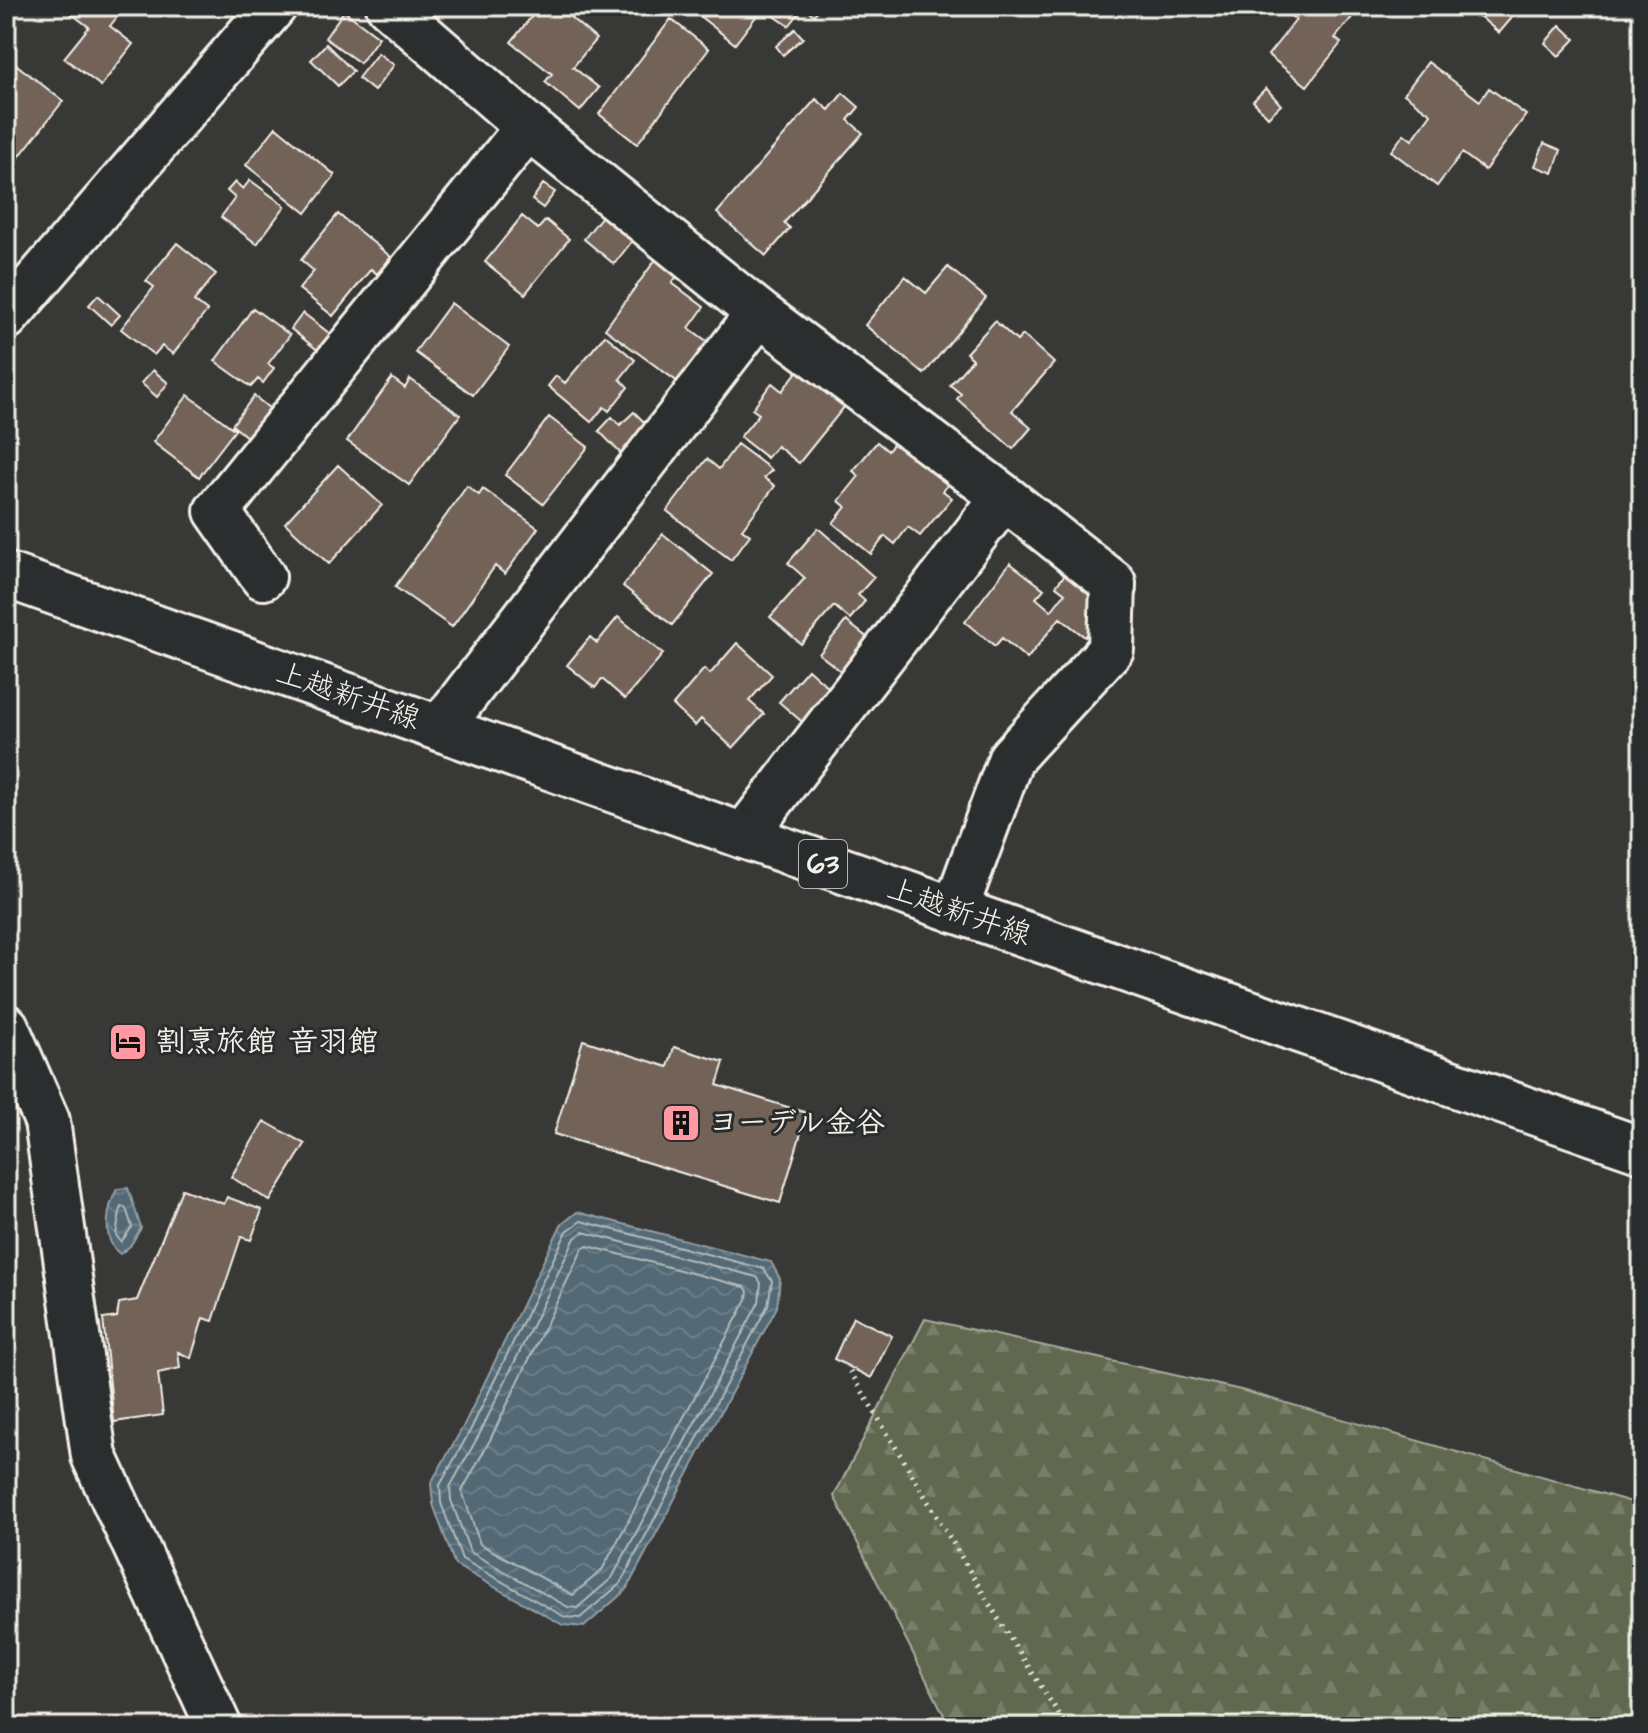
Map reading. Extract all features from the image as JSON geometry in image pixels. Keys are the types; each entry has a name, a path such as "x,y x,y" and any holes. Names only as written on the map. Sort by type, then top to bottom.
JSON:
{"street":[{"path":"6,317 274,6"},
{"path":"389,6 528,127 759,313 1113,583 1111,649 1011,758 955,910"},
{"path":"263,577 217,511 528,127"},
{"path":"440,728 759,313"},
{"path":"744,836 1004,497"},
{"name":"上越新井線","path":"6,575 1642,1150"},
{"path":"6,1027 47,1121 94,1456 219,1727"}],"path":[{"path":"850,1371 1005,1630 1067,1727"}],"green space":[{"path":"925,1319 1241,1390 1642,1505 1642,1727 950,1727 834,1496"}],"water":[{"path":"128,1188 141,1228 130,1246 120,1254 110,1241 109,1214 117,1189"},
{"path":"577,1212 771,1262 780,1279 777,1307 626,1590 584,1627 563,1625 455,1565 433,1504 431,1483 463,1427 561,1225"}],"building":[{"path":"61,6 126,6 110,26 133,44 101,86 64,58 89,27"},
{"path":"540,6 557,6 596,39 573,67 599,88 580,111 545,82 552,74 511,42"},
{"path":"698,6 764,6 735,44 693,11"},
{"path":"771,6 821,6 814,15 803,8 789,26 767,11"},
{"path":"1297,6 1353,6 1358,10 1335,38 1341,43 1307,86 1268,55 1296,20 1290,15"},
{"path":"1484,6 1522,6 1499,33 1477,14"},
{"path":"344,11 379,37 360,63 325,38"},
{"path":"671,19 709,49 637,144 599,114"},
{"path":"1560,25 1575,39 1559,56 1545,43"},
{"path":"795,29 803,38 783,55 776,46"},
{"path":"326,44 353,71 338,86 311,60"},
{"path":"378,53 394,65 374,91 358,78"},
{"path":"13,62 63,101 11,167 6,163 6,71"},
{"path":"1428,62 1480,101 1489,88 1526,115 1485,170 1462,153 1437,186 1391,151 1404,134 1412,140 1431,114 1404,94"},
{"path":"1266,88 1281,105 1268,117 1253,101"},
{"path":"843,93 859,107 848,120 863,133 784,223 790,228 766,256 717,213 816,99 829,110"},
{"path":"276,127 335,175 306,213 246,165"},
{"path":"1544,143 1561,150 1553,173 1535,166"},
{"path":"250,180 285,206 257,244 221,217 235,198 227,191 235,182 243,189"},
{"path":"543,184 555,192 543,208 532,200"},
{"path":"606,211 637,235 614,264 584,239"},
{"path":"338,214 391,257 377,274 371,269 333,316 299,289 314,271 301,260"},
{"path":"522,216 538,229 546,220 569,239 525,294 485,262"},
{"path":"177,243 216,274 194,301 207,311 173,354 162,346 154,355 121,329 154,287 146,281"},
{"path":"659,255 680,272 672,283 704,307 689,328 719,350 689,390 605,329"},
{"path":"948,267 986,298 924,374 865,325 905,276 926,293"},
{"path":"98,295 120,315 111,325 89,305"},
{"path":"451,303 509,347 473,395 415,352"},
{"path":"253,308 290,335 268,364 274,368 263,383 258,379 251,387 215,361"},
{"path":"303,313 342,343 329,359 291,329"},
{"path":"995,321 1017,341 1023,335 1054,363 1012,411 1031,428 1013,449 957,399 961,394 950,385 973,359 966,353"},
{"path":"605,335 635,360 620,379 628,387 609,411 604,407 591,422 548,386 556,376 565,383"},
{"path":"803,364 849,401 799,463 777,446 767,458 740,437 759,414 752,409 772,383 782,391"},
{"path":"153,370 168,383 157,397 141,383"},
{"path":"392,378 405,388 410,379 460,415 409,485 347,441"},
{"path":"188,395 235,430 199,477 153,442"},
{"path":"254,396 279,416 257,445 232,425"},
{"path":"634,412 656,434 629,462 599,431 612,417 620,425"},
{"path":"549,417 588,447 543,504 505,475"},
{"path":"897,439 948,485 943,491 952,498 920,536 908,527 895,544 885,536 871,554 833,523 846,507 839,501 859,476 853,471 877,442 888,451"},
{"path":"737,444 772,470 764,478 775,486 742,529 750,535 731,560 667,511 707,459 719,469"},
{"path":"338,465 382,505 329,564 285,523"},
{"path":"467,486 479,495 483,489 538,528 505,574 495,566 452,627 395,587"},
{"path":"818,528 874,577 858,595 865,601 850,619 834,606 801,644 770,617 805,578 788,563"},
{"path":"663,534 713,574 672,625 623,586"},
{"path":"1010,563 1044,589 1036,598 1051,611 1065,593 1056,586 1066,573 1109,606 1085,637 1060,618 1027,659 1002,638 995,646 965,622"},
{"path":"618,617 663,654 625,699 602,679 595,688 567,665 590,637 597,643"},
{"path":"846,621 878,646 851,679 819,654"},
{"path":"737,643 772,675 749,701 764,714 733,748 701,719 695,726 673,705 704,669 710,674"},
{"path":"808,669 836,694 808,727 779,702"},
{"name":"ヨーデル金谷","path":"583,1040 668,1067 674,1047 724,1062 717,1085 807,1113 780,1203 554,1134"},
{"path":"264,1121 305,1144 270,1201 231,1177"},
{"path":"182,1189 224,1204 227,1197 262,1210 251,1240 241,1237 213,1321 203,1318 191,1358 178,1352 180,1368 158,1373 163,1415 114,1422 103,1319 117,1317 119,1303 137,1300"},
{"path":"853,1317 892,1336 871,1378 834,1359"}],"place":[{"name":"割烹旅館 音羽館","path":"128,1042"},
{"name":"ヨーデル金谷","path":"681,1123"}]}
